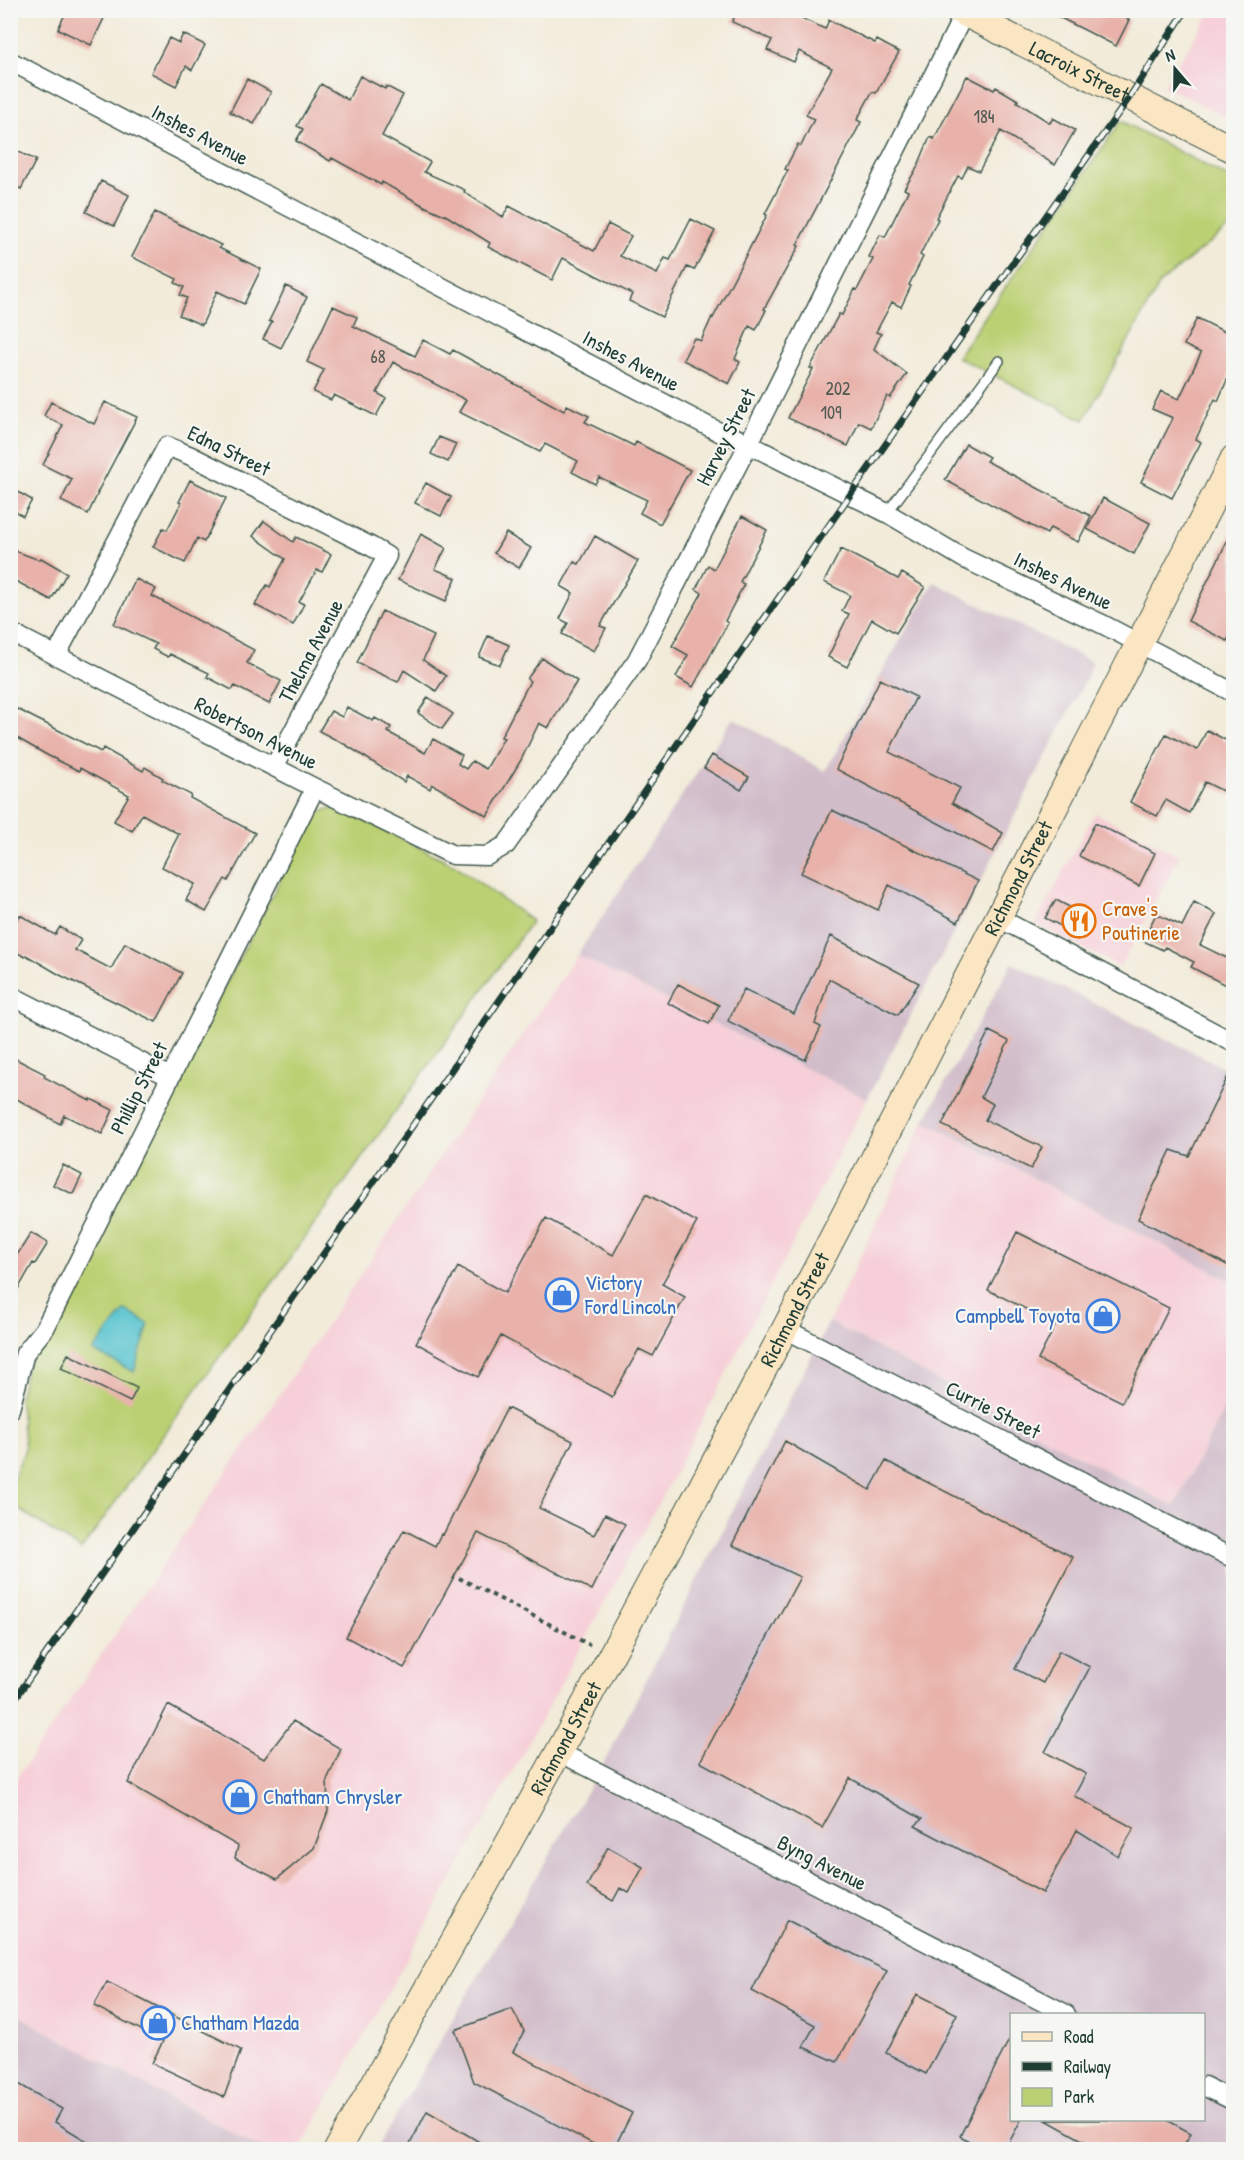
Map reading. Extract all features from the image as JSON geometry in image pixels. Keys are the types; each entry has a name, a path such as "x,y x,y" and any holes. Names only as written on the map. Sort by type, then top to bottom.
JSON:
{"main road":[{"name":"Lacroix Street","path":"963,12 1233,150"},
{"name":"Richmond Street","path":"337,2150 559,1752 784,1329 999,918 1233,458"}],"street":[{"name":"Harvey Street","path":"487,856 506,845 637,660 748,445 963,12"},
{"name":"Inshes Avenue","path":"10,61 721,433 887,513 963,558 1138,643 1233,693"},
{"name":"Edna Street","path":"56,656 167,447 202,462 387,556"},
{"name":"Thelma Avenue","path":"274,767 387,556"},
{"name":"Robertson Avenue","path":"10,632 315,788 453,855 487,856"},
{"name":"Phillip Street","path":"10,1409 18,1349 45,1328 315,788"},
{"path":"999,918 1233,1043"},
{"path":"10,995 170,1077"},
{"name":"Currie Street","path":"784,1329 1233,1559"},
{"name":"Byng Avenue","path":"559,1752 1063,2013"},
{"path":"1205,2087 1233,2101"}],"lane":[{"path":"887,513 999,361"}],"path":[{"path":"459,1578 590,1645"}],"shaded area":[{"path":"1211,11 1233,11 1233,120 1164,86"},
{"path":"934,582 1092,662 1088,675 867,1099 577,955 733,718 825,771"},
{"path":"1095,813 1180,856 1120,967 1035,924"},
{"path":"577,955 867,1099 673,1477 522,1755 300,2149 263,2149 11,2012 11,1786"},
{"path":"1012,963 1233,1072 1233,1282 924,1121"},
{"path":"924,1121 1233,1282 1233,1391 1174,1507 829,1322"},
{"path":"829,1322 1174,1507 1233,1391 1233,2149 376,2150 607,1757"},
{"path":"11,2012 263,2149 11,2149"}],"green space":[{"path":"1121,121 1233,180 1233,224 1161,282 1084,420 957,357"},
{"path":"335,806 455,865 532,921 81,1550 11,1504 11,1484 25,1449 19,1397 27,1366 314,815"}],"water":[{"path":"125,1310 149,1324 134,1372 93,1351"}],"building":[{"path":"67,10 108,10 91,45 58,29"},
{"path":"738,10 783,10 825,29 829,20 899,52 876,93 872,92 857,120 861,122 797,245 799,246 764,309 766,310 756,330 749,326 735,359 740,362 729,384 683,360 694,338 701,341 767,215 765,214 788,170 785,169 798,144 801,146 814,119 806,115 832,68 799,51 794,62 767,50 772,40 732,22"},
{"path":"1045,10 1129,10 1125,18 1129,20 1116,46"},
{"path":"183,34 205,45 192,70 186,66 176,86 151,73 169,38 179,43"},
{"path":"360,76 403,95 382,136 430,162 424,172 465,190 464,192 503,217 509,206 594,251 608,224 631,236 620,256 657,274 665,258 670,260 691,219 715,231 694,270 687,267 662,317 629,301 632,294 563,258 552,280 488,247 490,243 447,216 382,182 381,185 332,158 330,161 296,141 303,129 297,126 321,84 348,100"},
{"path":"967,76 994,90 996,87 1050,123 1053,118 1075,130 1055,165 1001,131 979,171 968,166 962,178 958,176 936,218 938,219 920,255 923,257 901,307 892,302 876,332 881,334 874,349 907,374 890,398 887,396 871,428 859,422 848,446 788,418 813,369 810,368 839,314 842,315 873,259 869,257 880,235 885,237 908,191 904,189 917,168 930,137 934,139"},
{"path":"247,79 271,92 254,124 230,112"},
{"path":"10,148 36,160 21,189 10,184"},
{"path":"101,181 129,195 114,226 86,212"},
{"path":"155,212 221,245 219,248 261,269 244,304 217,291 202,325 179,315 187,298 180,295 184,287 175,283 177,279 132,257"},
{"path":"286,286 307,297 281,348 263,339"},
{"path":"333,306 357,317 353,326 415,356 423,340 450,354 453,350 564,411 567,405 589,416 585,422 634,446 636,442 690,470 660,524 640,513 647,500 599,477 595,484 572,472 578,461 545,444 540,452 459,412 466,400 393,362 377,393 386,398 376,416 334,395 331,400 313,392 324,370 307,362"},
{"path":"1197,318 1233,336 1233,366 1218,401 1215,399 1196,439 1201,442 1172,498 1141,482 1173,418 1152,409 1161,391 1179,399 1201,353 1184,345"},
{"path":"51,402 94,424 105,402 137,417 88,514 61,501 72,479 43,465 63,425 44,416"},
{"path":"439,437 456,444 448,462 431,454"},
{"path":"966,444 989,457 986,461 1091,516 1078,542 1050,528 1047,534 945,480"},
{"path":"190,480 226,498 204,542 197,538 185,563 153,547 163,528 167,530"},
{"path":"426,483 451,497 441,516 415,503"},
{"path":"18,492 32,500 23,516 10,509"},
{"path":"1103,498 1150,523 1134,554 1087,529"},
{"path":"742,516 767,530 740,582 744,584 725,621 728,623 693,687 676,677 688,655 672,646 702,593 696,589 708,565 714,569"},
{"path":"264,521 293,542 296,537 331,554 322,572 317,570 299,602 304,604 293,625 255,605 267,585 270,587 285,559 253,536"},
{"path":"1233,529 1233,629 1227,641 1188,621"},
{"path":"506,533 531,548 519,568 494,553"},
{"path":"421,534 446,548 435,569 456,578 446,601 398,580"},
{"path":"595,536 638,561 600,626 606,628 594,651 562,634 568,623 560,619 573,593 561,586 574,562 579,564"},
{"path":"10,549 39,560 41,558 67,573 51,600 10,578"},
{"path":"841,549 898,579 902,573 925,587 896,633 872,619 847,667 828,657 849,614 842,611 850,595 824,582"},
{"path":"136,579 156,589 152,596 254,650 247,663 281,681 269,704 235,686 232,690 207,677 209,673 170,654 168,657 153,649 156,644 114,624"},
{"path":"382,611 434,636 423,660 446,676 436,691 404,670 398,682 357,663"},
{"path":"488,636 509,645 500,665 479,657"},
{"path":"542,658 577,681 548,728 539,723 521,760 487,816 432,784 430,789 407,776 404,782 346,745 319,731 331,711 342,717 347,707 373,721 375,718 391,727 388,732 425,753 433,739 462,755 458,764 466,769 472,761 486,769 504,738 501,737 530,681 527,679"},
{"path":"880,679 916,697 889,752 960,788 952,803 1003,833 993,852 836,769"},
{"path":"428,697 453,714 442,729 418,713"},
{"path":"15,708 101,752 103,748 143,771 145,767 163,778 162,780 191,795 190,798 255,833 228,881 225,879 206,912 186,900 195,884 162,867 179,834 142,814 132,831 114,821 129,795 80,768 79,771 47,755 10,734 10,717"},
{"path":"1207,730 1233,744 1233,796 1205,782 1189,813 1166,800 1157,816 1130,802 1166,734 1197,750"},
{"path":"712,755 749,777 741,790 704,768"},
{"path":"832,810 978,881 958,922 889,885 878,910 801,873"},
{"path":"1095,823 1155,853 1139,886 1079,856"},
{"path":"1056,900 1089,917 1079,935 1045,918"},
{"path":"1194,902 1216,914 1200,945 1233,961 1233,989 1191,967 1194,962 1165,947 1163,950 1143,941 1156,914 1182,926"},
{"path":"20,915 55,935 60,927 81,940 75,950 111,969 125,943 182,973 156,1022 10,949 10,931"},
{"path":"831,936 919,983 898,1015 829,979 815,1024 821,1027 805,1060 728,1021 744,989 794,1014"},
{"path":"678,984 719,1005 709,1024 668,1003"},
{"path":"989,1031 1009,1041 981,1097 993,1104 985,1120 1042,1147 1031,1169 942,1125"},
{"path":"10,1056 45,1074 44,1077 90,1101 91,1099 113,1110 102,1134 64,1115 60,1124 10,1095"},
{"path":"1233,1066 1233,1268 1138,1219 1171,1150 1189,1156"},
{"path":"63,1165 82,1175 73,1194 53,1185"},
{"name":"Victory Ford Lincoln","path":"646,1194 697,1222 662,1284 685,1297 653,1356 639,1349 612,1397 501,1336 478,1377 416,1343 458,1267 505,1293 546,1218 613,1255"},
{"name":"Campbell Toyota","path":"1017,1232 1169,1308 1122,1402 1038,1360 1056,1324 988,1290"},
{"path":"31,1233 48,1243 35,1264 33,1263 10,1303 10,1266"},
{"path":"68,1354 137,1388 130,1402 61,1368"},
{"path":"507,1408 573,1441 539,1508 594,1535 605,1514 625,1524 592,1590 478,1533 404,1668 346,1637 404,1530 435,1546 441,1534 443,1535"},
{"path":"785,1441 870,1490 886,1461 1073,1557 1015,1669 1043,1683 1059,1651 1090,1667 1045,1752 1086,1774 1074,1796 1134,1828 1118,1856 1077,1830 1043,1893 915,1826 922,1819 850,1778 822,1828 700,1762 800,1577 732,1545"},
{"name":"Chatham Chrysler","path":"168,1705 264,1759 293,1721 341,1749 327,1780 328,1811 314,1848 277,1879 235,1858 238,1846 128,1783"},
{"path":"608,1847 643,1867 629,1893 620,1888 613,1901 587,1886"},
{"path":"787,1920 887,1971 837,2062 803,2047 815,2025 752,1991"},
{"name":"Chatham Mazda","path":"107,1982 241,2050 224,2097 152,2063 163,2041 94,2006"},
{"path":"917,1994 957,2014 926,2074 886,2053"},
{"path":"512,2009 524,2031 513,2052 632,2113 613,2150 605,2150 474,2082 455,2030"},
{"path":"1010,2038 1010,2121 1020,2121 1005,2150 985,2150 960,2136"},
{"path":"10,2079 62,2109 55,2122 102,2150 10,2150"},
{"path":"427,2111 493,2150 407,2150"},
{"path":"1048,2121 1169,2121 1191,2133 1181,2150 1100,2150"}],"railway":[{"path":"10,1706 850,495 1129,98 1186,10"}],"place":[{"name":"Crave's Poutinerie","path":"1079,921"},
{"name":"Victory Ford Lincoln","path":"562,1295"},
{"name":"Campbell Toyota","path":"1103,1316"},
{"name":"Chatham Chrysler","path":"240,1797"},
{"name":"Chatham Mazda","path":"158,2023"}]}
